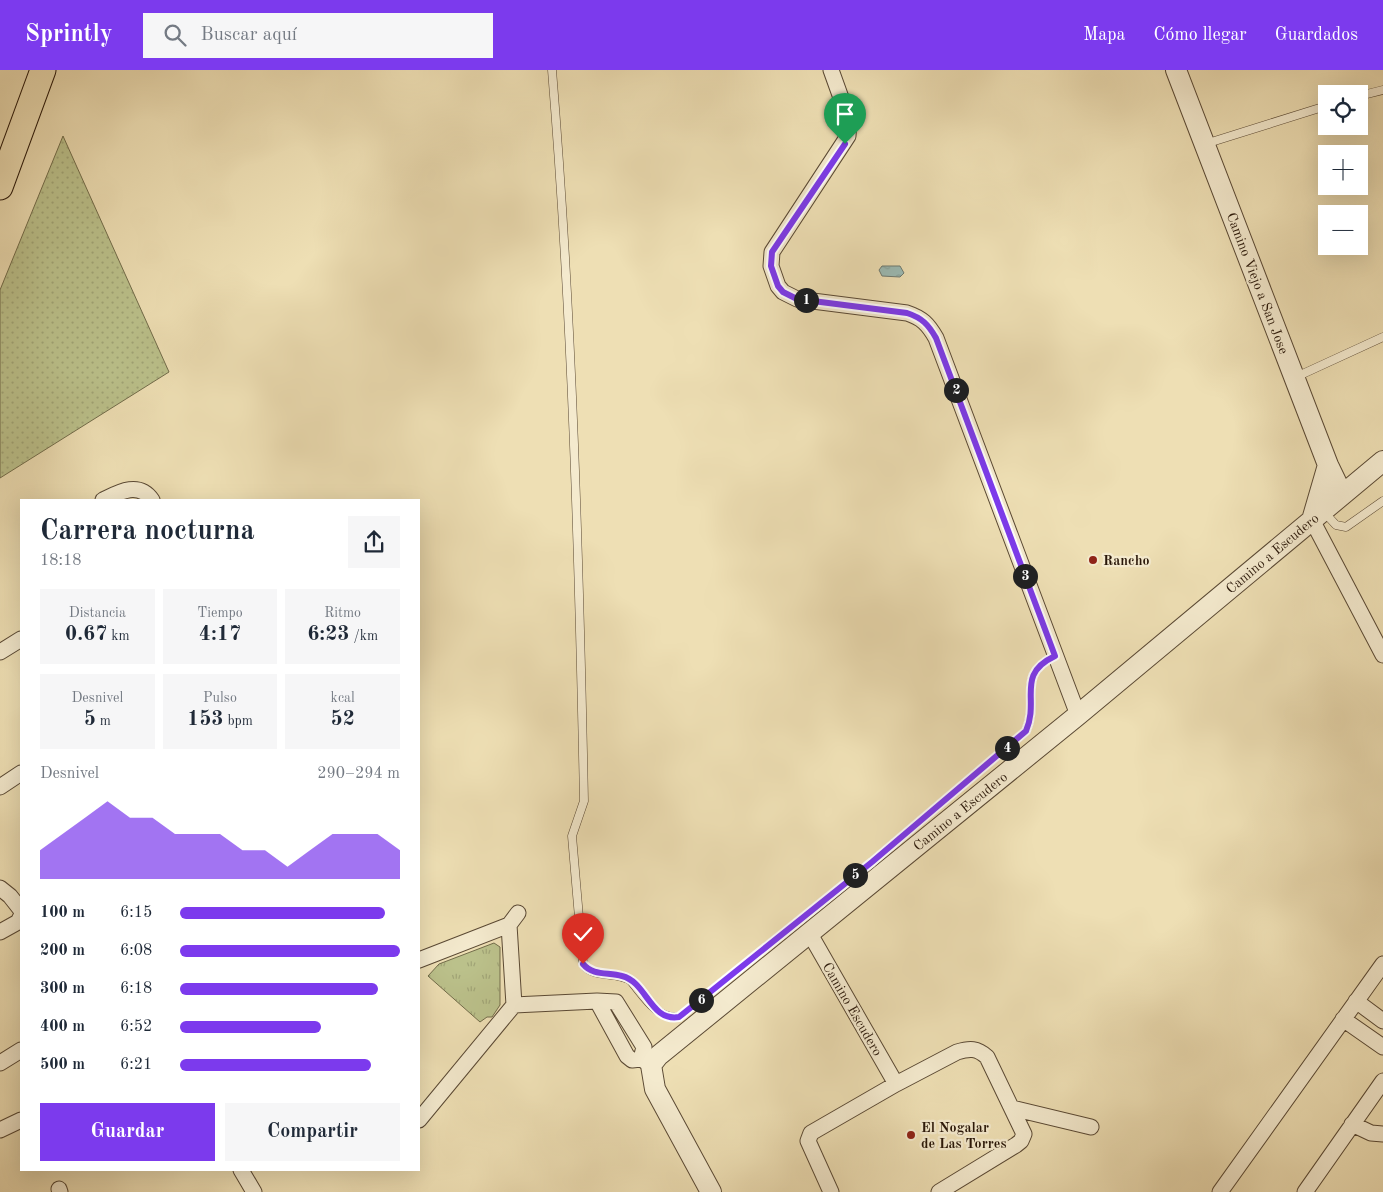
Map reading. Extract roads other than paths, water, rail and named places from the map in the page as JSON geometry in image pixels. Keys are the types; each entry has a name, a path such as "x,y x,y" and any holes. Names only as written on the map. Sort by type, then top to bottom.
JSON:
{"main road":[{"path":"0,187 43,70"}],"street":[{"path":"831,70 849,120 848,136 775,244 771,266 778,286 783,292 797,299 907,313 920,318 929,325 936,338 1078,715"},
{"name":"Camino Viejo a San Jose","path":"1176,70 1328,465 1342,494"},
{"name":"Camino a Escudero","path":"646,1062 810,934 1078,715 1383,460"},
{"path":"1328,465 1318,516 1383,654"},
{"path":"105,499 121,490 130,489 147,494 151,499"},
{"path":"0,652 20,640"},
{"path":"0,787 19,777"},
{"path":"0,888 10,896 20,909"},
{"path":"0,932 18,922 20,918"},
{"path":"420,960 514,919 514,1005 420,1119"},
{"name":"Camino Escudero","path":"810,934 896,1084"},
{"path":"1220,1192 1383,964"},
{"path":"514,1005 597,1001 627,1056 632,1060 646,1062 655,1089 712,1192"},
{"path":"1356,1001 1383,1021"},
{"path":"1343,1019 1383,1047"},
{"path":"831,1192 808,1141 809,1136 820,1127 957,1052 968,1048 976,1049 987,1058 1024,1134 1021,1141 938,1192"},
{"path":"0,1063 20,1051"},
{"path":"1305,1192 1383,1081"},
{"path":"1012,1108 1091,1127"},
{"path":"0,1130 20,1120"},
{"path":"1352,1124 1371,1133 1383,1134"},
{"path":"242,1171 254,1192"}],"lane":[{"path":"552,70 565,221 579,539 584,801 572,836 583,964 587,969 624,976 630,980 660,1014 670,1019 679,1017 872,862 1026,731 1030,718 1033,674 1041,662 1055,656"},
{"path":"1368,94 1383,90"},
{"path":"1205,144 1318,109"},
{"path":"1295,378 1383,338"},
{"path":"1318,516 1336,525 1346,527 1383,500"}],"water":[{"path":"882,266 900,266 904,273 900,277 882,276 879,270"}],"place":[{"name":"Rancho","path":"1093,560"},
{"name":"El Nogalar de Las Torres","path":"911,1135"}]}
